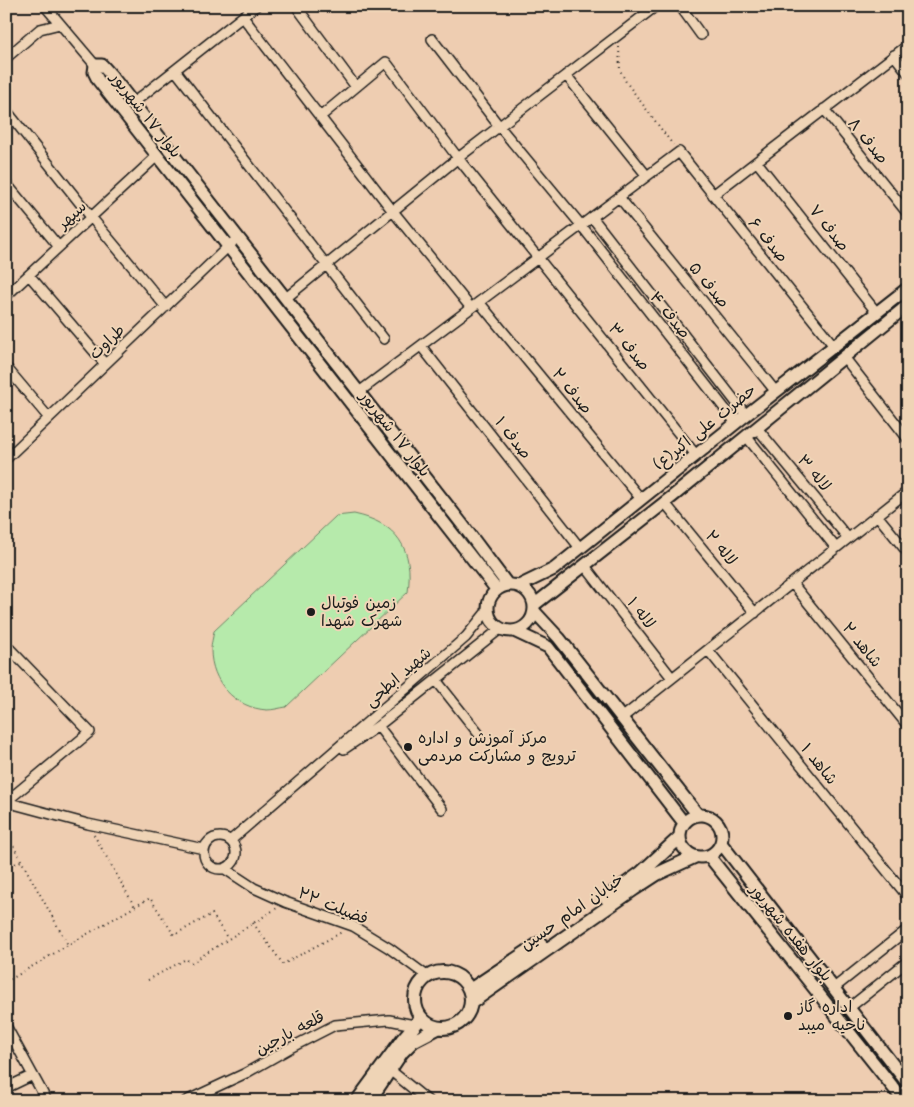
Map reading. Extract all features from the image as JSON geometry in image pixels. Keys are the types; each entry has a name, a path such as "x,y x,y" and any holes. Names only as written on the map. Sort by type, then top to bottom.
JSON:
{"main road":[{"name":"خیابان امام حسین","path":"471,996 640,873 679,838"},
{"name":"خیابان امام حسین","path":"471,996 657,874 694,857"},
{"path":"357,1101 418,1021 415,996 419,985 427,976 439,971 452,972 464,979 471,996 468,1013 461,1022 450,1028 438,1028 418,1021"},
{"path":"369,1101 402,1052 413,1041 438,1028"}],"street":[{"path":"45,6 95,65"},
{"path":"133,103 256,6"},
{"path":"296,6 356,87 320,117"},
{"path":"286,298 392,210 623,30 644,10 656,6"},
{"path":"680,6 701,35"},
{"path":"243,16 392,210 471,308"},
{"path":"6,58 40,29 60,24"},
{"name":"صدف ۴","path":"432,39 736,423"},
{"path":"713,195 908,45"},
{"path":"894,55 908,73"},
{"name":"صدف ۳","path":"356,87 386,62 458,158 696,455"},
{"name":"بلوار ۱۷ شهریور","path":"496,589 98,80 94,72 95,65 102,65 133,103 507,584"},
{"path":"175,70 384,339"},
{"path":"566,75 647,176"},
{"name":"صدف ۸","path":"824,109 908,214"},
{"path":"6,110 91,217 166,306"},
{"path":"359,392 679,152"},
{"name":"صدف ۶","path":"679,152 834,346"},
{"name":"سپهر","path":"6,296 157,156"},
{"name":"صدف ۷","path":"757,162 876,313"},
{"path":"6,183 59,247"},
{"name":"صدف ۵","path":"619,197 776,392"},
{"name":"صدف ۴","path":"592,217 746,415"},
{"name":"طراوت","path":"6,459 238,237"},
{"path":"29,275 106,364"},
{"name":"حضرت علی اکبر(ع)","path":"519,586 554,569 908,288"},
{"name":"صدف ۲","path":"479,302 641,499"},
{"name":"حضرت علی اکبر(ع)","path":"534,608 908,305"},
{"name":"صدف ۱","path":"421,346 580,548"},
{"path":"844,357 908,439"},
{"path":"6,367 49,418"},
{"path":"746,415 757,428"},
{"path":"736,423 746,436"},
{"name":"لاله ۳","path":"757,428 848,538"},
{"name":"لاله ۳","path":"746,436 836,548"},
{"path":"623,718 908,491"},
{"name":"لاله ۲","path":"665,503 754,612"},
{"path":"877,515 908,553"},
{"path":"596,536 606,549"},
{"name":"لاله ۱","path":"585,566 672,678"},
{"name":"شاهد ۲","path":"792,583 908,726"},
{"path":"684,823 548,647 514,631 500,629 492,622 487,611 489,599 496,589 507,584 519,586 529,593 534,608 698,815"},
{"path":"514,631 524,628 531,621 534,608"},
{"name":"شهید ابطحی","path":"231,840 466,637 487,611"},
{"name":"شهید ابطحی","path":"324,760 378,726 500,629"},
{"path":"6,645 90,732 6,802"},
{"name":"شاهد ۱","path":"708,650 908,898"},
{"path":"436,680 478,733"},
{"path":"378,726 442,809"},
{"path":"6,802 88,824 204,849"},
{"path":"698,815 706,815 717,822 722,834 721,843 715,852 702,858 694,857 685,851 679,838 680,830 684,823 691,817 698,815"},
{"path":"223,836 231,840 236,848 236,856 232,864 225,869 217,869 209,865 204,858 204,849 207,842 215,837 223,836"},
{"name":"بلوار هفده شهریور","path":"721,843 908,1084"},
{"name":"بلوار هفده شهریور","path":"709,856 904,1101"},
{"name":"فضیلت ۲۲","path":"225,869 254,888 285,902 353,926 389,948 427,976"},
{"path":"834,988 908,929"},
{"path":"849,1008 908,961"},
{"name":"قلعه بارجین","path":"186,1101 246,1073 335,1025 388,1020 418,1021"},
{"path":"6,1026 47,1101"},
{"path":"390,1070 428,1101"},
{"path":"6,1088 33,1075"}],"path":[{"path":"623,30 618,55 620,70 626,82 679,152"},
{"path":"88,824 135,907"},
{"path":"6,833 68,944"},
{"path":"6,868 21,861"},
{"path":"6,982 68,944 150,898 174,935 212,914 228,939"},
{"path":"148,980 186,958 192,963 285,902"},
{"path":"252,923 283,964 353,926"}],"green space":[{"name":"زمین فوتبال شهرک شهدا","path":"354,514 381,524 392,531 399,540 405,550 408,563 408,592 286,707 267,710 255,708 235,699 220,683 215,673 211,650 214,631 336,516"}],"place":[{"name":"زمین فوتبال شهرک شهدا","path":"311,612"},
{"name":"مرکز آموزش و اداره ترویج و مشارکت مردمی","path":"408,747"},
{"name":"اداره گاز ناحیه میبد","path":"788,1016"}]}
